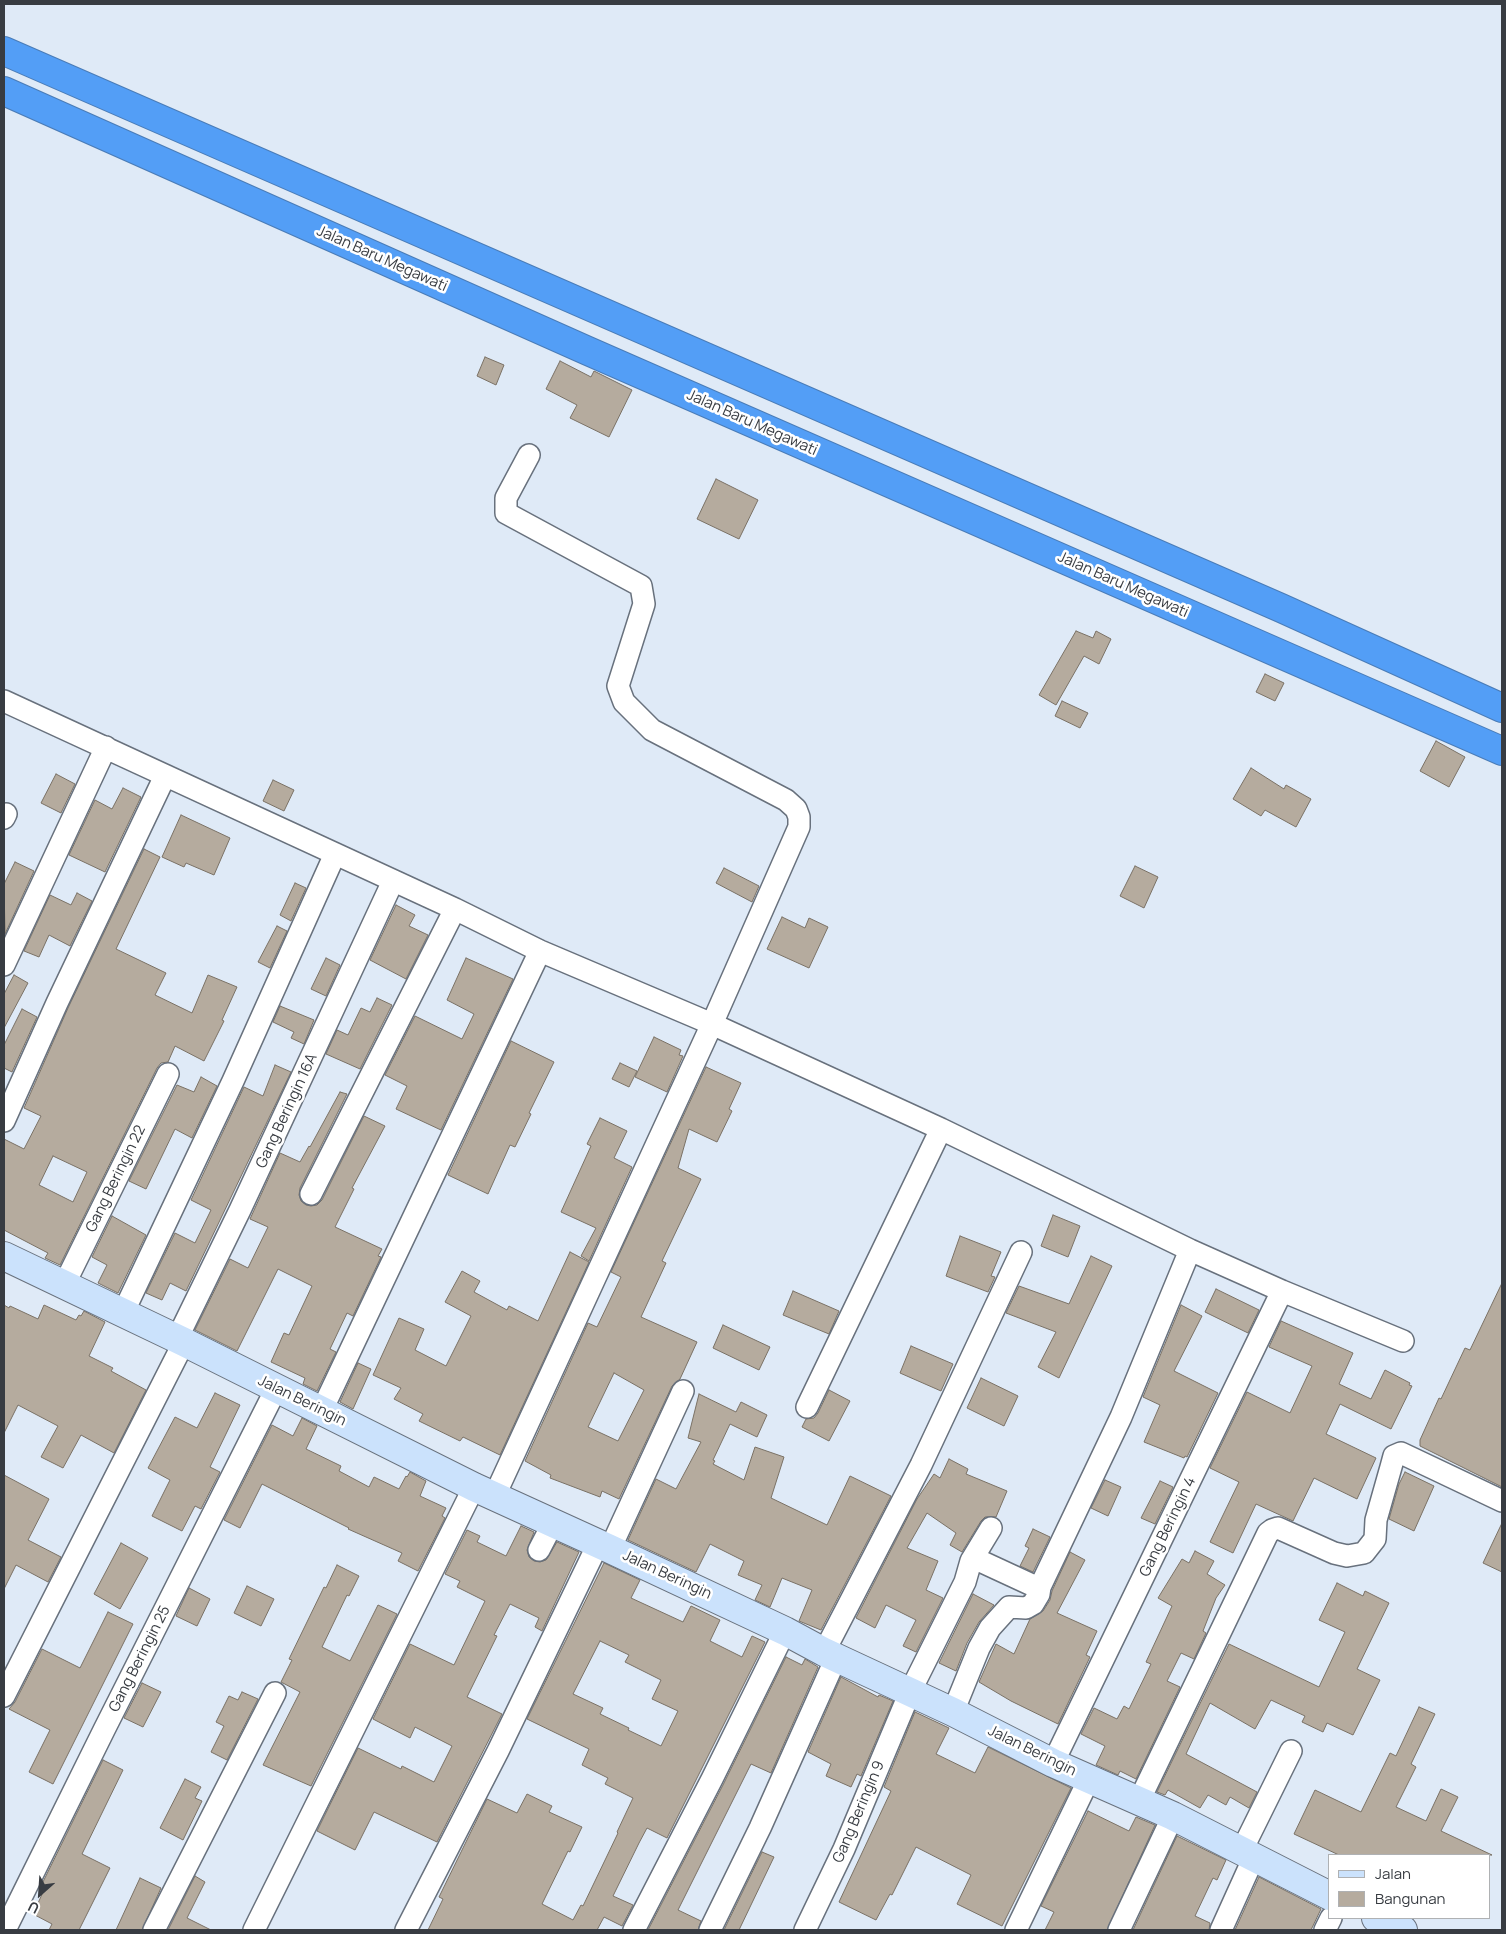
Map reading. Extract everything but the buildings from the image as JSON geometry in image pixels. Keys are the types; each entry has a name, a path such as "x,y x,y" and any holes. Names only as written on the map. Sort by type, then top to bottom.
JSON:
{"highway":[{"path":"4,50 1204,576 1281,608 1502,708"},
{"name":"Jalan Baru Megawati","path":"4,91 579,347 1502,751"},
{"path":"1190,614 1204,576"},
{"path":"1262,646 1281,608"}],"street":[{"path":"254,1930 485,1491 712,1024 799,826 799,817 796,809 786,800 652,730 624,702 618,686 644,604 641,586 506,513 506,498 529,455"},
{"path":"4,700 456,909 540,951 712,1024 941,1129 1190,1250 1402,1341"},
{"path":"4,965 106,747"},
{"path":"4,1121 165,776"},
{"path":"123,1313 233,1081 335,854"},
{"name":"Gang Beringin 16A","path":"4,1696 181,1340 393,881"},
{"path":"311,1194 456,909"},
{"path":"322,1410 540,951"},
{"name":"Gang Beringin 22","path":"64,1285 168,1074"},
{"path":"807,1407 941,1129"},
{"path":"953,1712 979,1648 990,1628 1009,1607 1026,1608 1033,1604 1039,1594 1040,1587 1120,1417 1190,1250"},
{"path":"710,1930 760,1828 830,1655 1021,1252"},
{"name":"Jalan Beringin","path":"4,1256 181,1340 276,1389 485,1491 785,1631 830,1655 953,1712 1088,1779 1173,1816 1328,1895"},
{"name":"Gang Beringin 4","path":"1053,1762 1282,1291"},
{"name":"Gang Beringin 25","path":"5,1930 276,1389"},
{"path":"406,1930 683,1391"},
{"path":"1139,1801 1268,1534 1272,1530 1278,1528 1334,1553 1347,1556 1364,1553 1375,1540 1376,1520 1390,1467 1394,1456 1401,1453 1502,1501"},
{"path":"540,1550 553,1522"},
{"name":"Gang Beringin 9","path":"805,1930 844,1850 910,1692 965,1582 971,1561 991,1528"},
{"path":"971,1561 978,1560 1040,1587"},
{"path":"634,1930 712,1779 785,1631"},
{"path":"154,1930 274,1693"},
{"path":"1221,1930 1248,1853 1291,1751"},
{"path":"1016,1930 1088,1779"},
{"path":"1119,1930 1173,1816"},
{"path":"1378,1919 1403,1930"}]}
